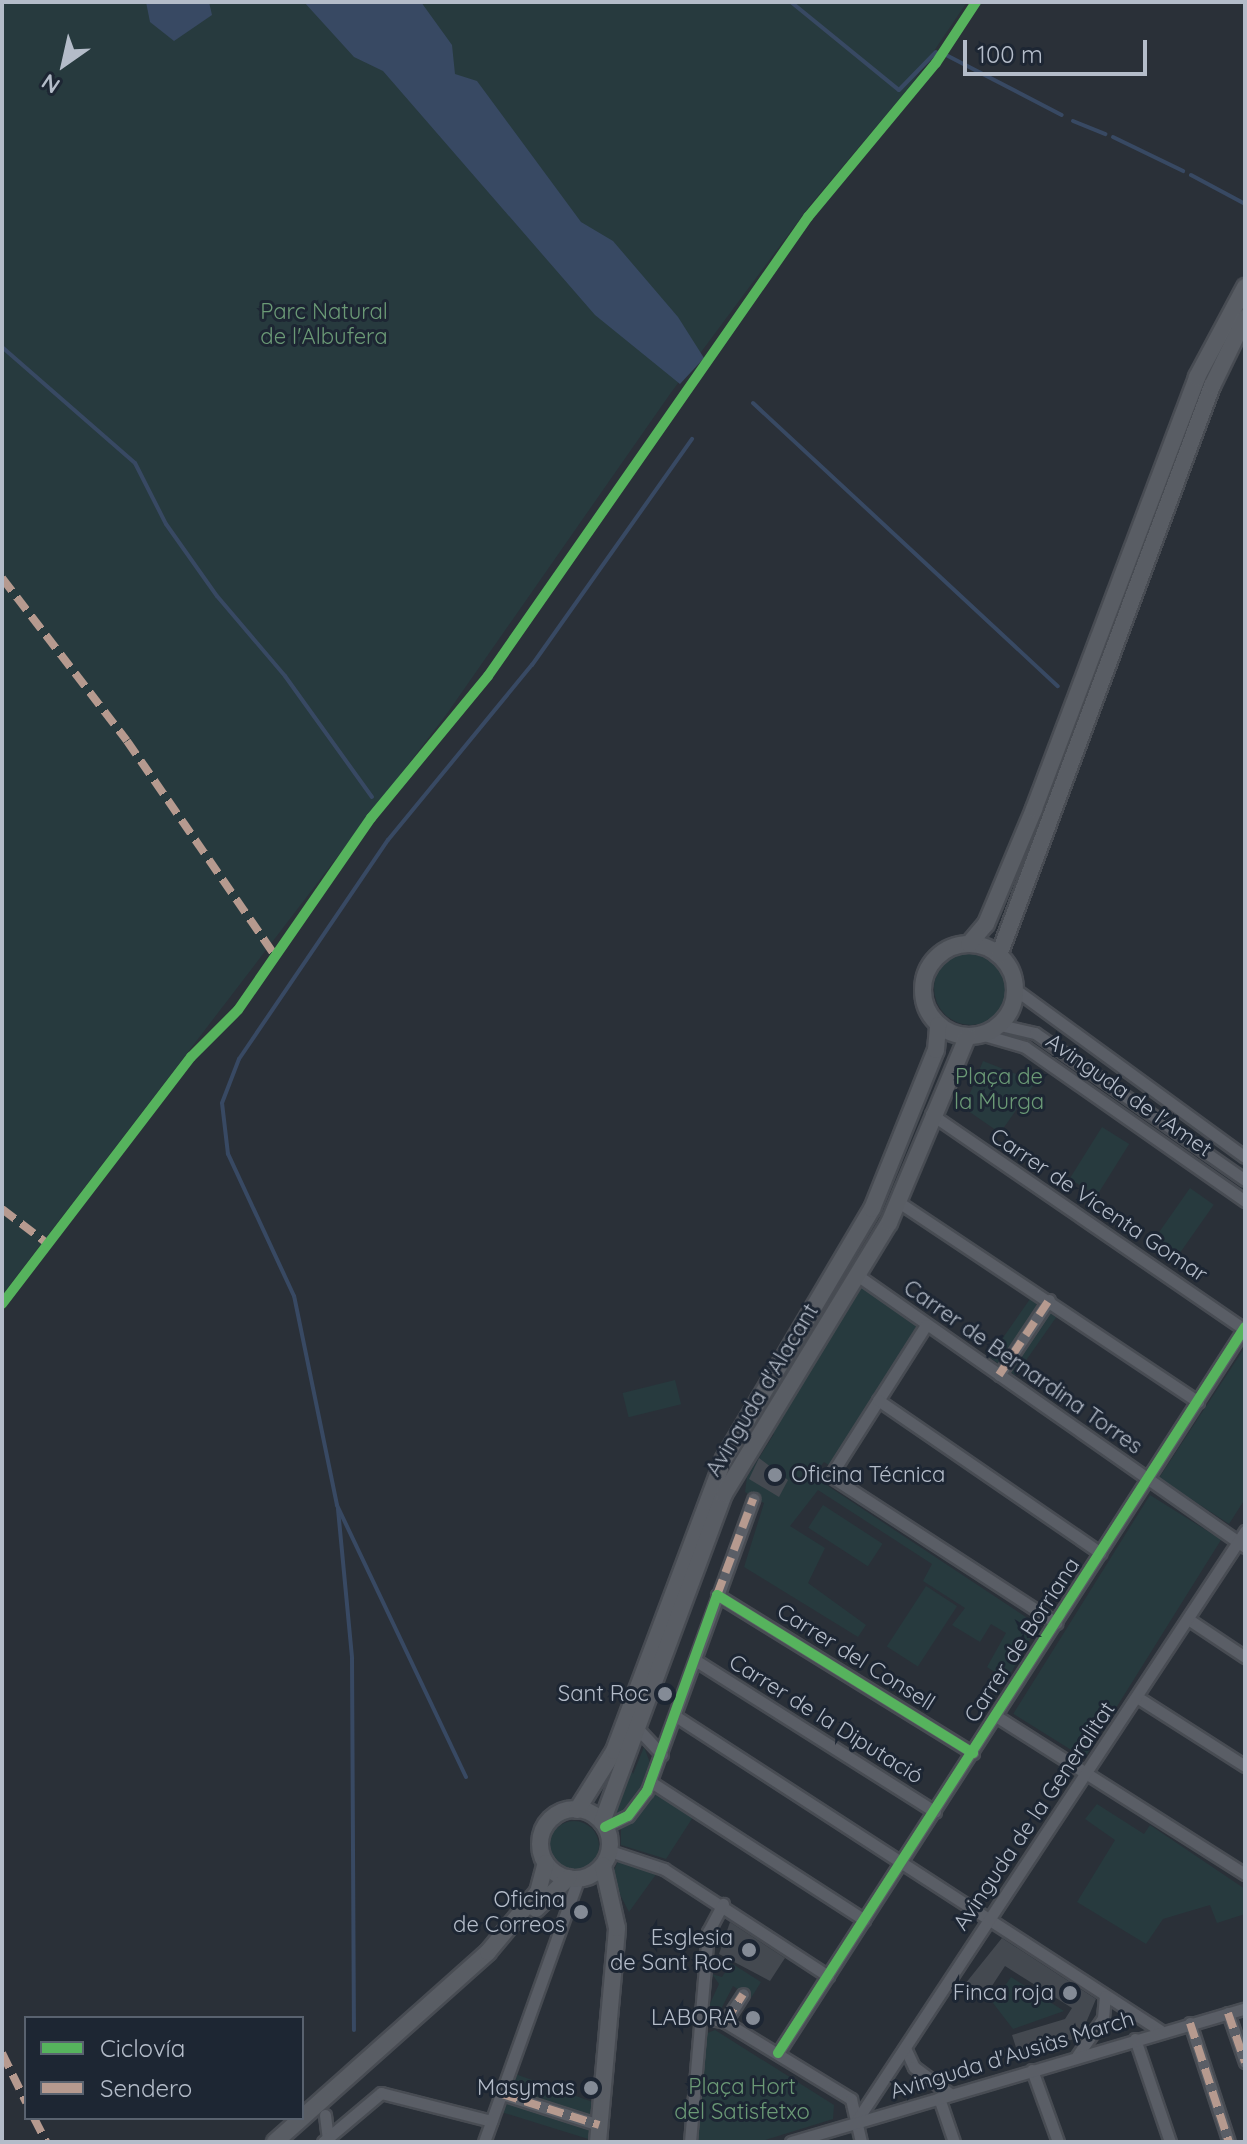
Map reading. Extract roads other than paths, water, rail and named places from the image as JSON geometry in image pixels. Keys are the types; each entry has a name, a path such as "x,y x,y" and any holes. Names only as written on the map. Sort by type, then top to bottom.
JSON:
{"main road":[{"path":"969,944 999,955 1016,990 1000,1025 976,1036 938,1025 924,981 940,954 969,944 986,924 1034,809 1197,377 1245,287"},
{"path":"999,955 1074,744 1245,318"},
{"name":"Avinguda d'Alacant","path":"577,1810 614,1751 724,1459 872,1209 936,1050 938,1025"},
{"name":"Avinguda d'Alacant","path":"603,1824 724,1494 857,1275 897,1201 931,1114 976,1036"},
{"path":"304,2116 488,1952 538,1892 546,1863 540,1843 548,1823 577,1810 603,1824 617,1928 599,2134"},
{"path":"293,2142 487,1967 573,1879 606,1858"},
{"path":"546,1863 573,1879"},
{"path":"275,2142 300,2120"}],"street":[{"name":"Avinguda de l'Amet","path":"1016,990 1245,1157"},
{"name":"Avinguda de l'Amet","path":"1000,1025 1035,1033 1245,1180"},
{"name":"Avinguda de l'Amet","path":"976,1036 1025,1047 1245,1201"},
{"name":"Carrer de Vicenta Gomar","path":"931,1114 1245,1329"},
{"path":"897,1201 1198,1402"},
{"name":"Carrer de Bernardina Torres","path":"857,1275 1243,1540"},
{"path":"999,1375 1049,1300"},
{"path":"926,1325 832,1480 1056,1623"},
{"name":"Carrer de Borriana","path":"778,2053 1245,1329"},
{"path":"878,1400 1101,1553"},
{"path":"603,1824 628,1816 651,1782 677,1717 753,1499"},
{"name":"Avinguda de la Generalitat","path":"855,2123 1243,1540"},
{"name":"Carrer del Consell","path":"717,1595 973,1753"},
{"path":"1188,1619 1245,1657"},
{"name":"Carrer de la Diputació","path":"695,1660 935,1812"},
{"path":"1137,1697 1245,1766"},
{"path":"996,1716 1245,1874"},
{"path":"677,1717 1161,2031"},
{"path":"638,1729 662,1755"},
{"path":"651,1782 864,1920"},
{"path":"606,1858 631,1854 723,1904 828,1976"},
{"path":"484,2142 573,1879"},
{"path":"690,2142 708,1932 723,1904"},
{"path":"725,2022 743,1994"},
{"path":"1076,2056 1103,2018 1105,1996"},
{"name":"Avinguda d'Ausiàs March","path":"791,2142 1245,2008"},
{"path":"1228,2013 1245,2062"},
{"path":"702,2017 725,2022 851,2099 861,2142"},
{"path":"1190,2023 1229,2142"},
{"path":"1135,2039 1170,2142"},
{"path":"906,2050 914,2067 944,2096 954,2142"},
{"path":"1032,2070 1058,2142"},
{"path":"326,2141 381,2093 492,2121"},
{"path":"502,2094 599,2134"},
{"path":"325,2115 326,2141"}],"water":[{"path":"146,2 209,2 212,15 174,41 150,22"},
{"path":"304,2 421,2 452,45 455,74 477,81 581,222 613,241 678,317 704,358 680,384 595,315 383,71 354,57"}],"waterway":[{"path":"791,2 899,90 936,52"},
{"path":"948,56 1062,115"},
{"path":"1073,121 1105,134"},
{"path":"1113,137 1183,171"},
{"path":"1191,175 1245,204"},
{"path":"2,347 135,463 166,524 217,596 285,676 372,797"},
{"path":"753,403 1058,686"},
{"path":"466,1777 337,1505 294,1296 228,1154 222,1103 239,1059 388,840 532,665 692,439"},
{"path":"338,1509 352,1658 354,2030"}],"place":[{"name":"Oficina Técnica","path":"775,1475"},
{"name":"Sant Roc","path":"665,1694"},
{"name":"Oficina de Correos","path":"581,1912"},
{"name":"Esglesia de Sant Roc","path":"749,1950"},
{"name":"Finca roja","path":"1070,1993"},
{"name":"LABORA","path":"753,2018"},
{"name":"Masymas","path":"591,2088"}],"park label":[{"name":"Parc Natural de l'Albufera","path":"324,324"},
{"name":"Plaça de la Murga","path":"999,1088"},
{"name":"Plaça Hort del Satisfetxo","path":"742,2098"}]}
